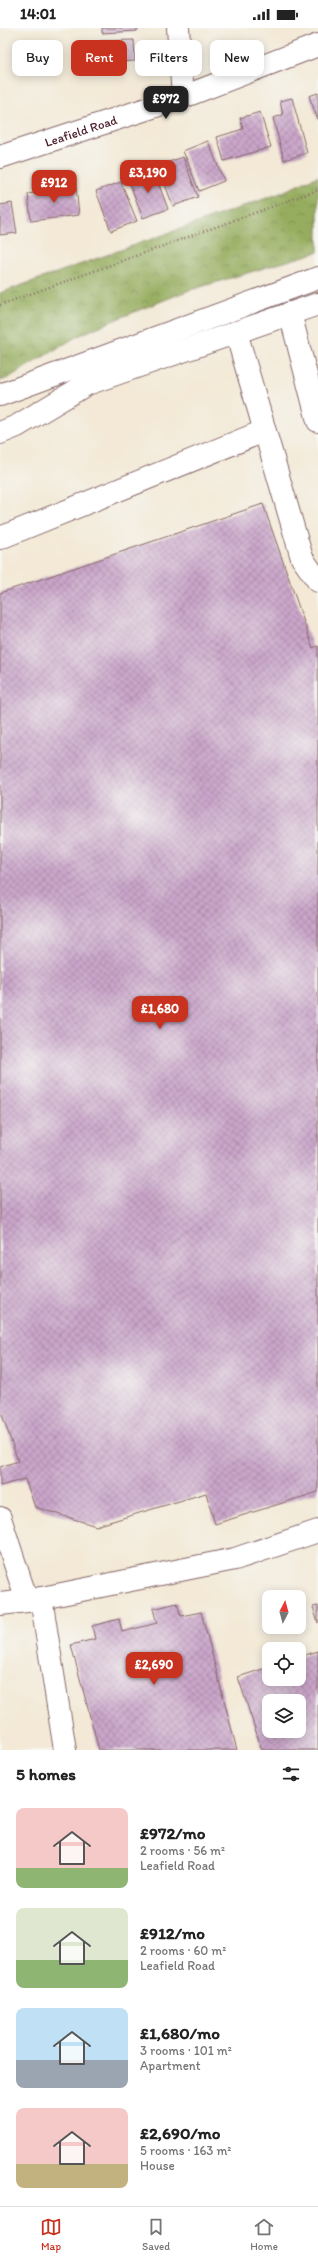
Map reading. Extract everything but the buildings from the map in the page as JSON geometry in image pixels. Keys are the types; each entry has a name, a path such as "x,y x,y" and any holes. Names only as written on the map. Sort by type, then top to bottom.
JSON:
{"street":[{"path":"178,28 183,97"},
{"name":"Leafield Road","path":"0,157 183,97 318,45"},
{"path":"0,395 318,278"},
{"path":"0,433 17,426 87,384 318,304"},
{"path":"290,313 318,421"},
{"path":"236,332 302,558 318,581"},
{"path":"0,538 264,431"},
{"path":"0,1518 34,1599 65,1750"},
{"path":"0,1604 34,1599 235,1559 318,1531"}],"path":[{"path":"0,306 318,190"}],"green space":[{"path":"318,176 318,252 187,291 102,325 76,337 8,378 0,381 0,293 278,194"}]}
